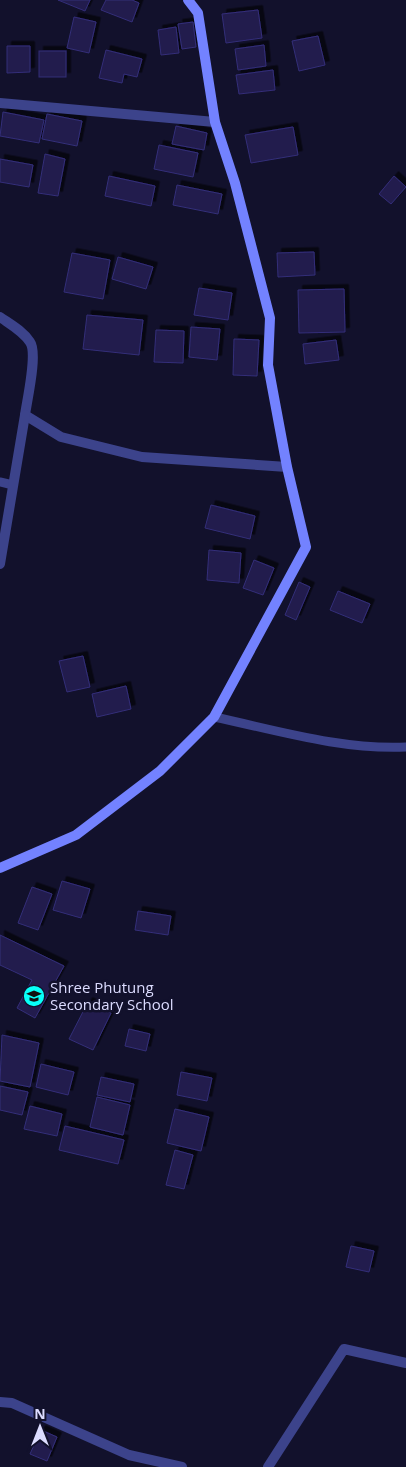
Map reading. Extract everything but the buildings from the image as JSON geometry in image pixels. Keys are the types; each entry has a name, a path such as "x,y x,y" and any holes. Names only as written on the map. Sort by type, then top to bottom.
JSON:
{"street":[{"path":"0,868 76,835 160,771 214,717 306,547 287,467 268,364 270,318 236,184 215,122 198,13 188,0"},
{"path":"0,103 215,122"},
{"path":"0,317 22,332 32,343 33,360 0,564"},
{"path":"25,415 61,437 142,457 287,467"},
{"path":"268,1467 344,1350 406,1363"},
{"path":"0,1402 12,1403 129,1454 182,1467"}],"lane":[{"path":"0,482 14,485"},
{"path":"214,717 321,740 380,748 406,747"}],"place":[{"name":"Shree Phutung Secondary School","path":"34,996"}]}
